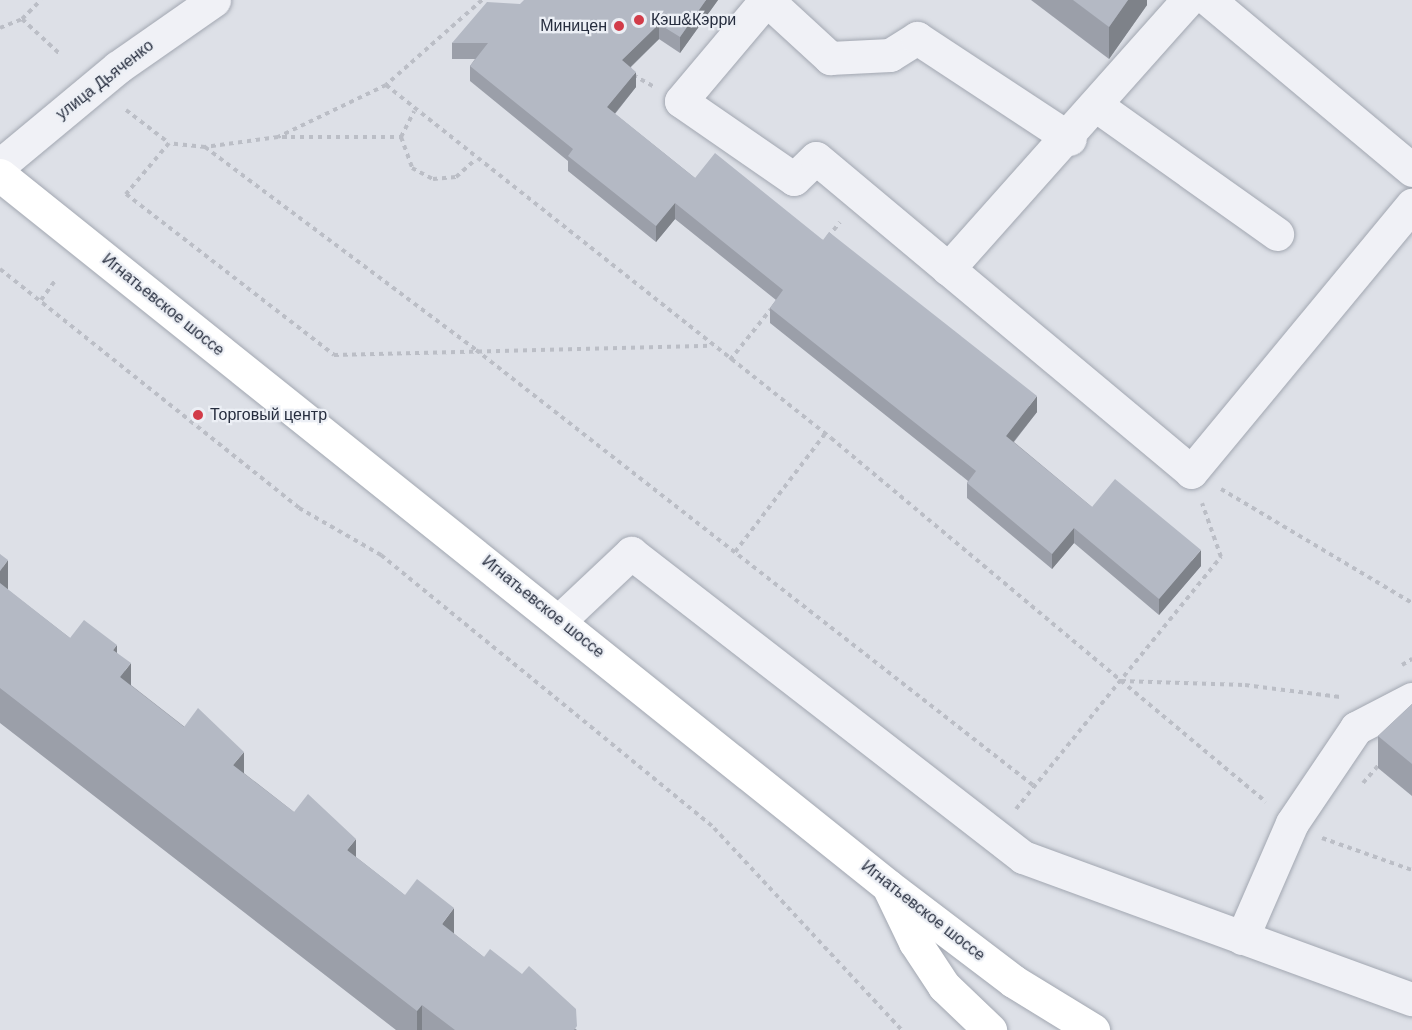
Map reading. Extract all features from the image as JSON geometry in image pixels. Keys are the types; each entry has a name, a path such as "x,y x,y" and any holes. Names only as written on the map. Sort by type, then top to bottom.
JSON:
{"main road":[{"name":"Игнатьевское шоссе","path":"0,175 560,620 888,886 1012,981 1093,1030"},
{"path":"888,886 915,942 944,986 990,1030"}],"street":[{"name":"улица Дьяченко","path":"0,165 118,67 214,0"},
{"path":"1070,139 917,38 890,55 830,58 767,0 681,101 794,179 816,158 1191,472 1412,204"},
{"path":"948,269 1070,139 1188,0"},
{"path":"1209,0 1412,170"},
{"path":"1097,106 1277,234"},
{"path":"560,620 631,553 1023,857 1412,999"},
{"path":"1242,938 1292,823 1356,728 1412,699"}],"path":[{"path":"0,28 22,19 41,0"},
{"path":"278,136 386,86 482,0"},
{"path":"22,19 61,55"},
{"path":"622,66 631,74"},
{"path":"386,86 414,111 825,434 1292,823 1412,870"},
{"path":"126,110 169,143 205,147 278,136 401,137"},
{"path":"414,111 401,137 412,168 433,179 456,177 476,159"},
{"path":"169,143 126,195 334,355 711,346"},
{"path":"205,147 476,350 1034,786"},
{"path":"825,241 861,196"},
{"path":"0,269 299,508 381,555 714,828 902,1030"},
{"path":"41,300 55,281"},
{"path":"730,360 774,305"},
{"path":"735,552 825,434"},
{"path":"1191,472 1412,603"},
{"path":"995,835 1221,557 1191,472"},
{"path":"1120,681 1245,685 1349,698"}],"building":[{"path":"524,0 706,0 680,37 659,24 622,60 636,72 607,107 695,178 715,153 823,240 829,232 1037,396 1006,436 1092,507 1115,479 1201,550 1159,599 1074,528 1052,554 967,483 976,471 770,308 783,290 675,203 656,226 568,156 573,149 470,66 488,43 452,43 487,2 520,4"},
{"path":"1073,0 1128,0 1109,27"},
{"path":"0,554 8,560 0,571"},
{"path":"0,583 70,638 84,620 117,645 113,650 131,663 120,677 184,727 198,708 244,752 233,765 294,812 308,794 356,839 347,850 405,895 417,879 454,908 442,924 484,957 490,949 522,974 529,966 576,1009 577,1026 574,1030 455,1030 422,1005 417,1011 0,688"},
{"path":"1412,704 1412,764 1378,736"}],"place":[{"name":"Кэш&Кэрри","path":"639,20"},
{"name":"Миницен","path":"619,26"},
{"name":"Торговый центр","path":"198,415"}]}
